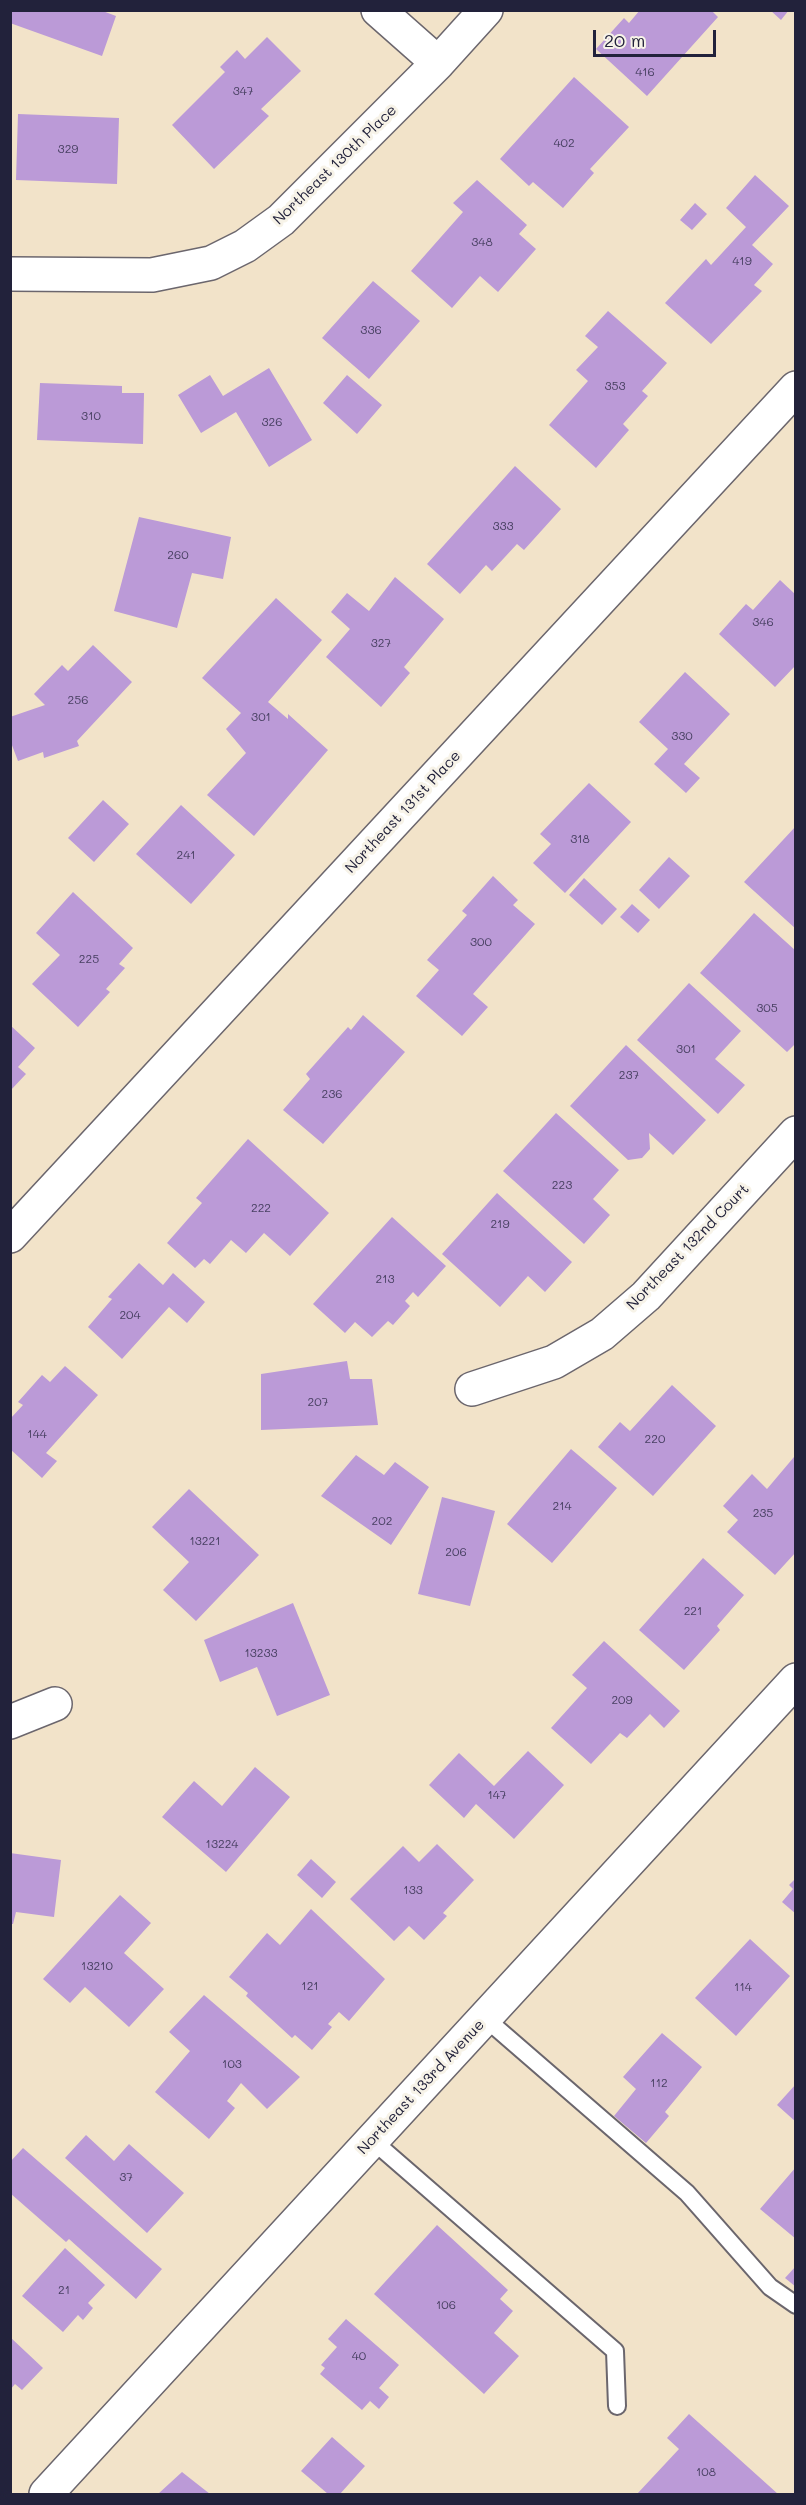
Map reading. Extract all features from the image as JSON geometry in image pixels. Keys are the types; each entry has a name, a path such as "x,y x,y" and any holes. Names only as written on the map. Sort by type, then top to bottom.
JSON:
{"street":[{"path":"378,10 438,63"},
{"name":"Northeast 130th Place","path":"10,273 152,275 211,263 245,246 281,220 438,63 486,10"},
{"name":"Northeast 131st Place","path":"10,1236 795,388"},
{"name":"Northeast 132nd Court","path":"471,1389 554,1362 602,1334 646,1296 795,1133"},
{"name":"Northeast 133rd Avenue","path":"46,2494 795,1680"},
{"path":"10,1722 55,1704"}],"lane":[{"path":"485,2018 687,2193 770,2287 795,2306"},
{"path":"372,2140 615,2352 617,2406"}],"building":[{"path":"10,10 100,10 116,16 102,56 10,23"},
{"path":"640,10 711,10 718,17 647,96 596,49 624,18 629,23"},
{"path":"770,10 789,10 781,20"},
{"path":"267,37 301,71 261,109 269,116 214,169 172,125 225,72 220,67 237,50 245,59"},
{"path":"574,77 629,127 590,169 594,173 563,208 533,182 529,186 500,159"},
{"path":"18,114 119,118 117,184 16,180"},
{"path":"755,175 789,206 752,245 773,264 754,285 762,291 711,344 665,303 706,259 711,265 746,227 726,208"},
{"path":"477,180 527,225 519,234 536,249 498,292 480,276 452,308 411,271 463,212 453,203"},
{"path":"695,203 707,214 692,230 680,220"},
{"path":"373,281 420,321 369,379 322,338"},
{"path":"608,311 667,363 642,391 648,396 623,424 629,430 596,468 549,425 588,381 576,370 598,347 585,336"},
{"path":"269,368 312,440 269,467 236,412 201,433 178,395 210,375 223,396"},
{"path":"347,375 382,405 357,434 323,403"},
{"path":"40,383 122,386 122,393 144,393 143,444 37,440"},
{"path":"515,466 561,509 524,550 517,544 492,571 486,565 460,594 427,564"},
{"path":"139,517 231,537 223,579 192,573 177,628 114,611"},
{"path":"395,577 444,619 404,667 410,673 381,707 326,657 350,629 331,612 347,593 369,611"},
{"path":"780,580 796,595 796,665 775,687 719,634 746,604 753,610"},
{"path":"276,598 322,640 268,702 288,719 288,714 328,750 254,836 207,795 246,753 226,729 241,713 202,678"},
{"path":"93,645 132,682 77,741 79,746 44,758 43,752 18,761 10,740 10,717 45,705 34,694 62,665 68,671"},
{"path":"685,672 730,714 684,764 700,778 686,793 654,764 668,749 639,722"},
{"path":"589,783 631,822 565,893 533,863 551,844 540,834"},
{"path":"103,800 129,824 94,862 68,838"},
{"path":"181,805 235,855 191,904 136,854"},
{"path":"796,826 796,929 744,882"},
{"path":"669,857 690,876 659,909 639,890"},
{"path":"493,876 518,900 513,905 535,924 473,994 488,1007 462,1036 416,996 439,970 427,960 467,915 462,911"},
{"path":"584,878 617,909 602,925 569,895"},
{"path":"73,892 133,948 119,964 125,968 106,989 110,992 78,1027 32,984 60,955 36,933"},
{"path":"632,904 650,920 638,933 620,917"},
{"path":"754,913 796,951 796,1043 787,1052 700,973"},
{"path":"689,983 741,1031 715,1059 745,1085 718,1114 637,1040"},
{"path":"363,1015 405,1052 323,1144 283,1110 310,1079 306,1074 348,1027 351,1030"},
{"path":"10,1025 35,1048 18,1067 26,1074 10,1091"},
{"path":"626,1045 706,1120 673,1155 649,1133 650,1149 642,1158 628,1160 570,1106"},
{"path":"556,1113 619,1170 593,1199 610,1215 584,1244 503,1171"},
{"path":"248,1139 329,1213 290,1256 264,1233 246,1253 231,1240 210,1264 204,1259 195,1268 167,1243 202,1203 196,1198"},
{"path":"497,1193 572,1262 545,1292 528,1276 500,1307 442,1254"},
{"path":"392,1217 446,1266 418,1297 413,1292 405,1301 410,1306 393,1325 388,1321 372,1337 355,1322 345,1333 313,1304"},
{"path":"139,1263 163,1285 173,1273 205,1302 187,1323 169,1307 122,1359 88,1327 112,1299 108,1297"},
{"path":"347,1361 350,1379 372,1379 378,1425 261,1430 261,1374"},
{"path":"65,1366 98,1395 46,1453 57,1461 42,1478 10,1449 10,1419 23,1405 18,1402 42,1375 50,1382"},
{"path":"672,1385 716,1426 653,1496 598,1447 620,1422 630,1431"},
{"path":"571,1449 617,1488 552,1563 507,1524"},
{"path":"356,1455 384,1475 395,1462 429,1487 391,1545 321,1496"},
{"path":"794,1457 796,1552 775,1575 727,1532 738,1520 723,1506 752,1474 767,1489"},
{"path":"189,1489 259,1555 196,1621 163,1590 189,1562 152,1527"},
{"path":"442,1497 495,1511 470,1606 418,1594"},
{"path":"703,1558 744,1595 717,1626 720,1630 684,1670 639,1630"},
{"path":"293,1603 330,1695 277,1716 257,1667 220,1682 204,1640"},
{"path":"604,1641 680,1711 664,1728 650,1714 627,1738 620,1733 591,1764 551,1728 587,1688 572,1675"},
{"path":"528,1751 564,1785 514,1839 476,1804 464,1818 429,1785 459,1753 494,1786"},
{"path":"255,1767 290,1797 226,1872 162,1817 194,1781 222,1806"},
{"path":"437,1844 474,1880 443,1913 447,1916 424,1940 409,1926 394,1941 350,1899 403,1846 419,1862"},
{"path":"10,1853 61,1860 54,1917 16,1912 13,1924 10,1924"},
{"path":"311,1859 336,1882 322,1898 297,1875"},
{"path":"796,1878 796,1914 782,1902 793,1889 789,1885"},
{"path":"120,1895 151,1923 124,1953 164,1989 129,2027 85,1987 70,2003 43,1979"},
{"path":"311,1909 385,1979 349,2021 339,2012 328,2024 332,2027 312,2050 295,2035 292,2038 246,1996 248,1993 229,1977 267,1933 280,1945"},
{"path":"750,1939 790,1976 736,2036 695,1998"},
{"path":"204,1995 300,2077 267,2109 241,2083 227,2101 235,2108 209,2139 155,2092 190,2051 169,2032"},
{"path":"662,2033 702,2067 665,2112 669,2116 646,2143 614,2116 636,2089 623,2077"},
{"path":"796,2084 796,2122 777,2105"},
{"path":"86,2135 114,2161 129,2144 184,2193 147,2233 65,2158"},
{"path":"23,2148 162,2269 136,2299 69,2239 66,2242 10,2193 10,2162"},
{"path":"796,2167 796,2239 760,2209"},
{"path":"437,2225 508,2290 500,2299 513,2311 494,2333 519,2356 484,2394 374,2294"},
{"path":"65,2248 105,2285 88,2303 93,2308 83,2320 78,2315 63,2332 22,2296"},
{"path":"796,2266 796,2287 785,2278"},
{"path":"346,2319 399,2365 379,2388 389,2397 379,2409 370,2401 362,2410 320,2374 325,2368 321,2365 337,2347 328,2339"},
{"path":"10,2337 43,2368 22,2390 15,2384 10,2390"},
{"path":"689,2414 778,2494 637,2494 679,2449 667,2438"},
{"path":"332,2437 365,2466 340,2494 328,2494 301,2471"},
{"path":"182,2472 210,2494 158,2494"}]}
